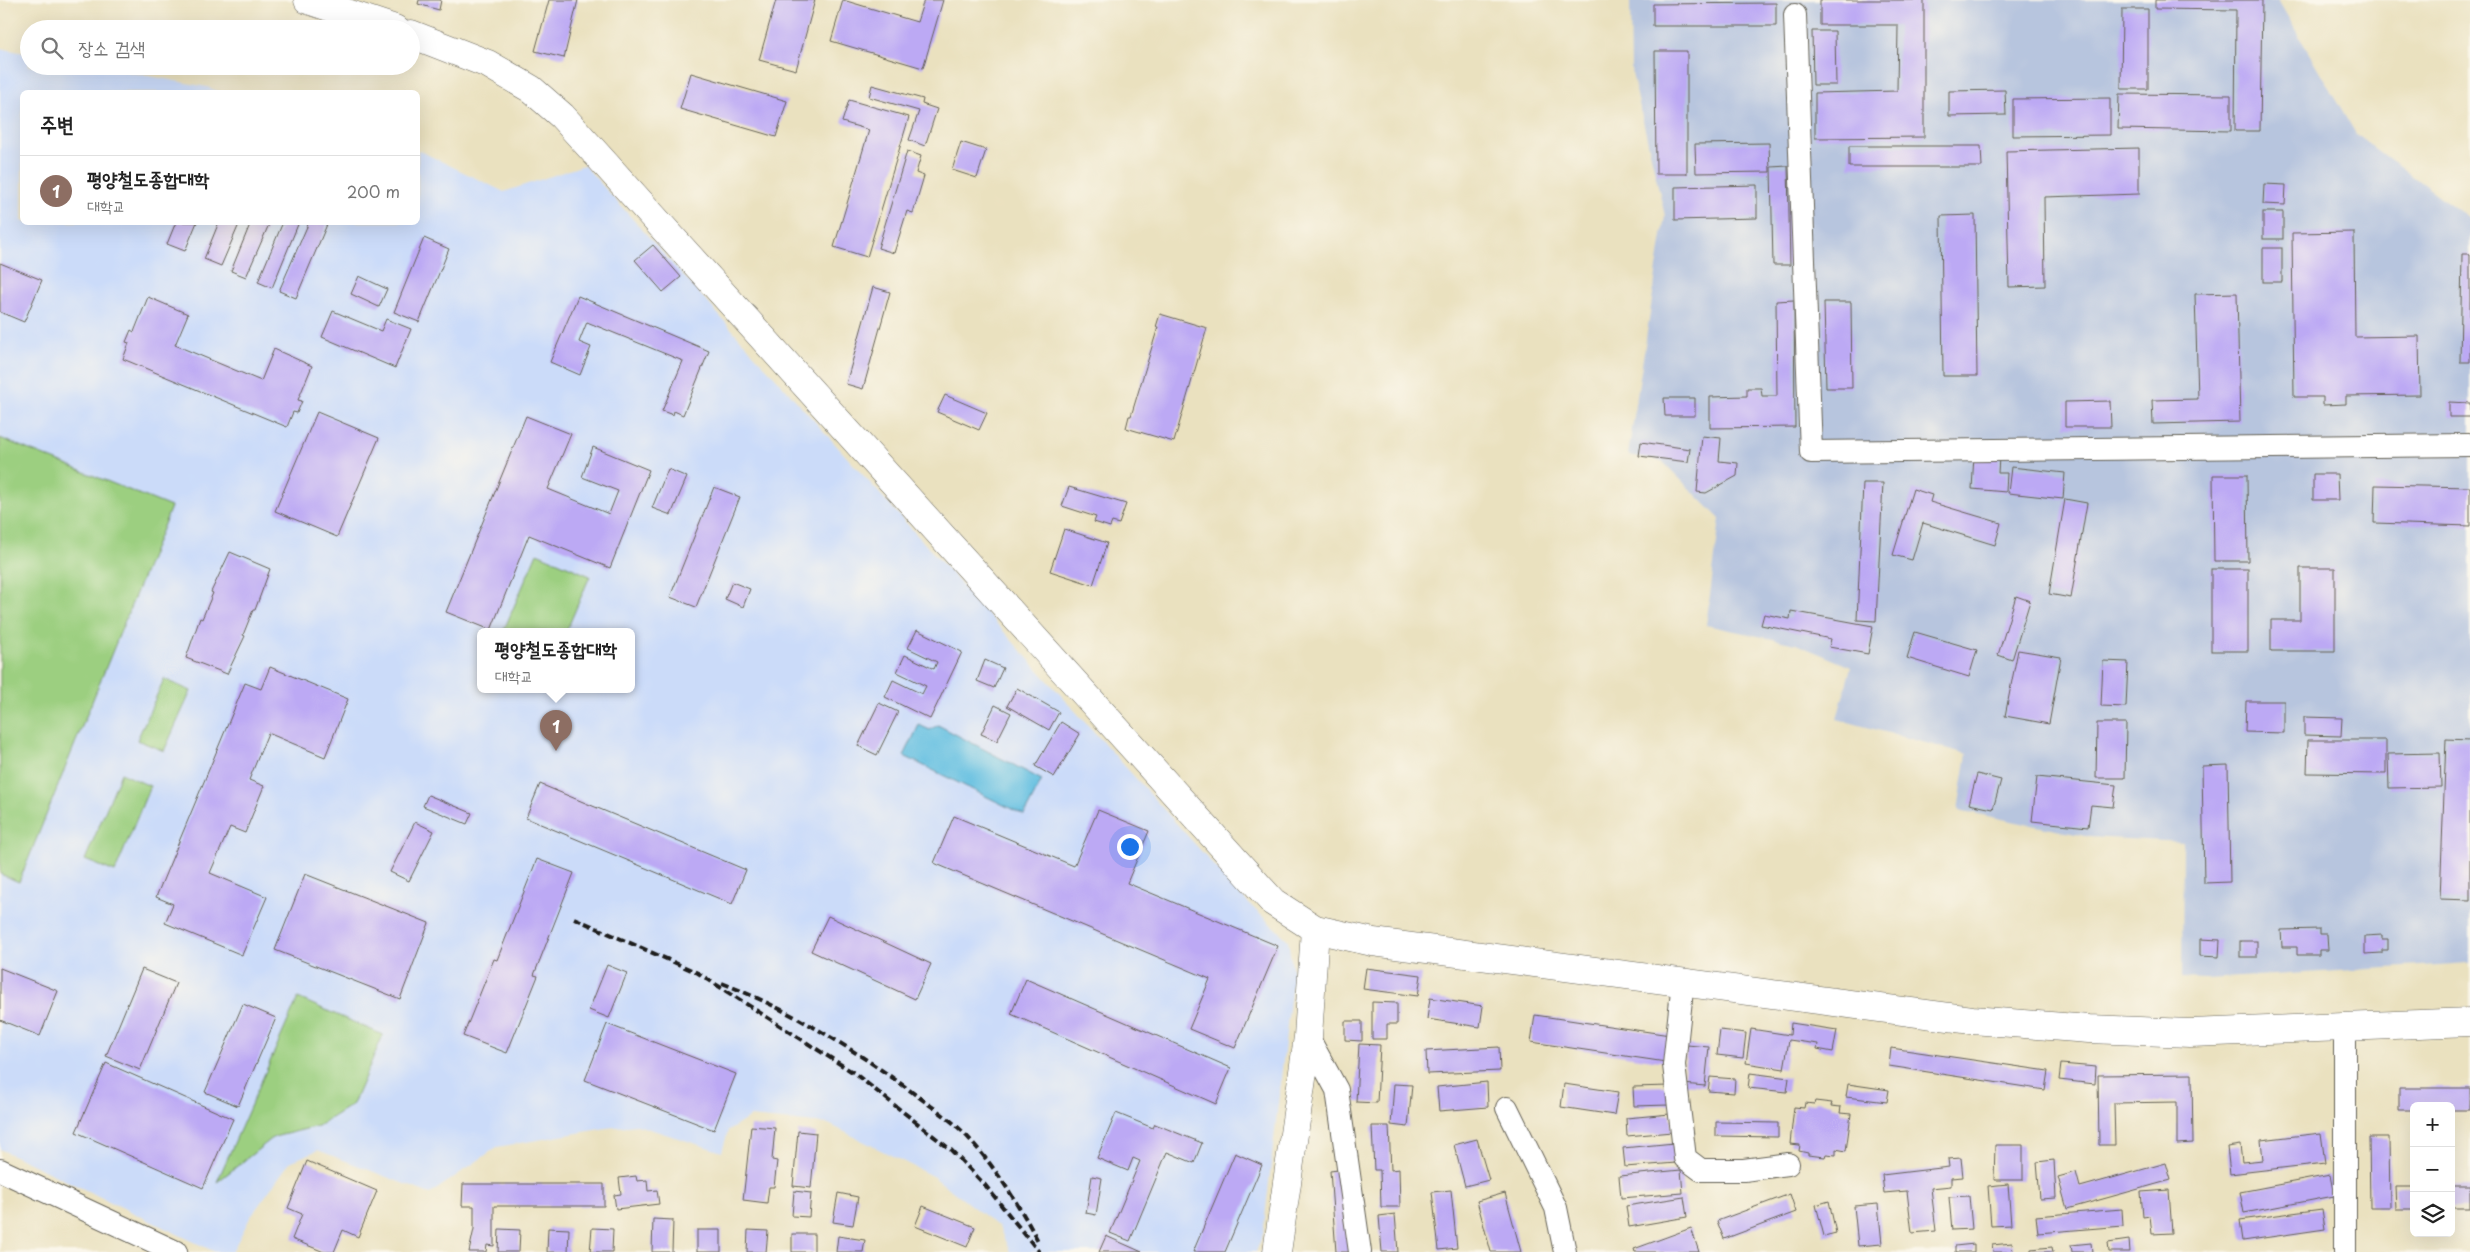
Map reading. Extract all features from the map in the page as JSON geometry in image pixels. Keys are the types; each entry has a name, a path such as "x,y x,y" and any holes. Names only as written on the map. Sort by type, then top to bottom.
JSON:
{"street":[{"path":"308,0 368,20"},
{"path":"1795,15 1811,452 2470,445"},
{"path":"420,38 488,64 531,89 562,116 1273,902 1315,929 1373,942 1972,1020 2089,1029 2190,1033 2470,1022"},
{"path":"1277,1252 1308,1037 1315,929"},
{"path":"1683,981 1674,1065 1686,1158 1701,1170 1744,1170 1788,1164"},
{"path":"2345,1026 2345,1252"},
{"path":"1308,1037 1337,1090 1360,1252"},
{"path":"1507,1108 1556,1208 1565,1252"},
{"path":"0,1170 176,1252"}],"shaded area":[{"path":"1630,0 2278,0 2356,134 2470,219 2470,963 2206,979 2182,978 2183,842 2090,837 1958,810 1967,754 1837,719 1851,667 1796,644 1706,625 1720,519 1662,461 1628,455 1665,216 1631,69"},
{"path":"0,48 20,52 20,75 144,75 215,90 20,90 20,225 420,225 420,151 504,192 584,165 1247,902 1288,940 1293,974 1263,1234 1256,1252 1010,1252 999,1227 934,1177 829,1124 750,1117 728,1131 722,1152 637,1125 606,1128 497,1147 430,1194 318,1150 290,1162 251,1216 232,1252 215,1252 0,1149"}],"green space":[{"path":"0,438 171,507 19,882 0,874"},
{"path":"537,553 590,576 568,628 505,628"},
{"path":"164,679 191,691 164,751 137,740"},
{"path":"121,773 150,786 115,872 85,860"},
{"path":"298,998 383,1035 353,1104 318,1126 274,1137 217,1182"}],"water":[{"path":"919,725 930,730 938,725 1042,780 1024,815 904,756"}],"building":[{"path":"419,0 441,0 439,10 418,4"},
{"path":"549,0 578,0 564,58 535,51"},
{"path":"776,0 815,0 796,70 759,60"},
{"path":"843,0 917,22 924,0 943,0 923,68 831,41"},
{"path":"1820,0 1924,0 1924,137 1815,138 1815,93 1897,91 1898,25 1820,25"},
{"path":"2155,0 2262,0 2260,131 2235,131 2236,10 2155,9"},
{"path":"1776,3 1776,26 1653,26 1653,4"},
{"path":"2122,9 2148,9 2148,89 2121,89"},
{"path":"1812,31 1835,31 1836,85 1813,85"},
{"path":"1655,51 1687,51 1687,174 1656,174"},
{"path":"691,73 787,101 776,137 680,109"},
{"path":"872,85 923,99 922,104 937,109 925,146 909,140 919,111 869,97"},
{"path":"2005,90 2006,115 1949,116 1949,91"},
{"path":"2119,94 2231,95 2231,131 2118,129"},
{"path":"2110,98 2110,135 2013,136 2013,99"},
{"path":"849,100 909,117 867,257 834,247 869,130 842,122"},
{"path":"961,142 986,150 977,178 952,170"},
{"path":"1769,143 1770,172 1696,173 1695,144"},
{"path":"1849,146 1981,146 1982,167 1849,167"},
{"path":"2139,148 2139,194 2044,197 2045,286 2009,287 2006,151"},
{"path":"907,151 921,156 916,173 924,176 913,213 907,211 894,253 878,248"},
{"path":"1788,166 1790,265 1773,265 1771,167"},
{"path":"2264,184 2286,185 2285,205 2263,204"},
{"path":"1757,185 1757,218 1675,220 1675,187"},
{"path":"2263,212 2283,212 2283,239 2263,239"},
{"path":"1975,215 1977,376 1943,376 1941,216"},
{"path":"175,225 196,225 185,251 167,244"},
{"path":"218,225 239,225 221,266 204,259"},
{"path":"250,225 269,225 246,277 231,271"},
{"path":"282,225 298,225 272,288 258,282"},
{"path":"308,225 327,225 296,298 279,291"},
{"path":"2354,232 2355,337 2419,336 2420,395 2346,396 2346,404 2323,405 2323,397 2294,397 2292,233"},
{"path":"424,238 449,249 419,322 394,312"},
{"path":"653,245 681,277 663,292 635,260"},
{"path":"2263,248 2282,248 2282,282 2263,282"},
{"path":"2462,254 2470,254 2470,362 2460,362"},
{"path":"0,263 42,280 24,322 0,312"},
{"path":"359,276 387,289 379,307 351,294"},
{"path":"873,287 890,292 863,389 846,384"},
{"path":"2237,293 2240,422 2153,424 2152,400 2198,399 2195,294"},
{"path":"578,296 709,351 683,415 674,411 673,415 662,411 683,361 587,322 579,342 591,347 580,375 550,362"},
{"path":"148,297 188,314 175,345 261,381 274,349 312,366 298,400 302,401 297,413 293,412 287,427 123,359 129,343 126,342 131,330 134,332"},
{"path":"1794,300 1795,427 1710,428 1710,397 1747,396 1747,388 1761,388 1762,396 1777,396 1776,301"},
{"path":"1824,302 1851,302 1852,388 1826,388"},
{"path":"333,311 381,331 386,319 411,329 395,368 322,337"},
{"path":"1160,314 1207,328 1174,442 1126,428 1158,327 1156,327"},
{"path":"945,395 987,413 979,430 937,412"},
{"path":"1664,398 1695,398 1695,416 1665,416"},
{"path":"2110,401 2111,427 2065,427 2065,402"},
{"path":"2449,402 2470,403 2470,417 2449,417"},
{"path":"317,412 379,438 337,537 275,511"},
{"path":"526,416 571,434 548,489 609,514 618,491 582,477 593,447 649,470 610,568 529,535 492,628 486,628 446,612"},
{"path":"1702,436 1721,438 1719,461 1738,463 1737,476 1706,493 1697,492"},
{"path":"1641,442 1690,449 1688,462 1639,456"},
{"path":"1974,455 1999,457 1998,473 2007,473 2006,492 1972,489"},
{"path":"2011,467 2065,473 2063,499 2008,493"},
{"path":"668,469 687,477 671,515 652,508"},
{"path":"2313,474 2337,474 2338,500 2313,500"},
{"path":"2213,475 2247,475 2248,561 2214,561"},
{"path":"1863,483 1883,483 1876,621 1857,620"},
{"path":"2375,485 2470,487 2470,526 2374,523"},
{"path":"714,487 740,497 696,607 670,597"},
{"path":"1069,487 1126,504 1119,524 1112,522 1110,527 1094,522 1096,517 1062,506"},
{"path":"1913,489 1932,495 1930,502 2001,523 1995,545 1923,523 1912,560 1893,555"},
{"path":"2065,499 2087,503 2071,598 2049,594"},
{"path":"1064,529 1107,543 1093,585 1050,571"},
{"path":"230,552 270,569 255,610 253,610 243,635 245,636 227,674 186,658 200,618 202,619 213,593 211,592"},
{"path":"2300,568 2335,568 2335,651 2271,651 2271,620 2300,620"},
{"path":"2211,569 2248,569 2248,651 2211,651"},
{"path":"732,582 750,589 743,607 725,599"},
{"path":"2016,596 2030,601 2012,660 1998,655"},
{"path":"1791,611 1873,626 1868,654 1829,647 1831,639 1761,625 1764,614 1790,619"},
{"path":"917,630 962,652 930,719 885,697 893,680 922,694 926,686 897,672 905,655 934,669 937,662 908,648"},
{"path":"1915,632 1977,650 1969,677 1907,658"},
{"path":"2018,650 2061,657 2049,724 2005,716"},
{"path":"985,660 1003,668 994,688 977,681"},
{"path":"2103,661 2128,662 2126,707 2101,706"},
{"path":"270,667 348,699 325,757 268,733 249,780 264,786 245,833 230,827 210,873 267,897 242,955 165,923 173,904 156,897 245,683 261,689"},
{"path":"1017,688 1059,712 1049,730 1007,706"},
{"path":"2246,701 2284,701 2284,733 2245,732"},
{"path":"879,703 898,712 877,755 858,746"},
{"path":"995,705 1011,713 997,741 981,734"},
{"path":"2304,717 2342,718 2341,736 2304,735"},
{"path":"1061,722 1080,734 1054,777 1035,766"},
{"path":"2097,723 2126,723 2125,778 2096,778"},
{"path":"2446,739 2470,740 2470,900 2440,899"},
{"path":"2308,740 2386,740 2386,774 2307,773"},
{"path":"2440,753 2441,787 2389,788 2388,754"},
{"path":"2228,765 2230,882 2204,883 2202,766"},
{"path":"1977,774 2001,780 1993,809 1969,804"},
{"path":"2037,777 2116,785 2113,807 2091,805 2088,827 2032,821"},
{"path":"540,784 746,870 732,904 526,818"},
{"path":"428,795 472,813 467,824 423,806"},
{"path":"1098,810 1149,831 1127,883 1278,946 1235,1048 1189,1029 1210,979 934,863 954,816 1074,866"},
{"path":"415,822 434,831 409,881 390,872"},
{"path":"537,859 574,873 534,975 538,976 507,1053 463,1036 494,959 497,960"},
{"path":"305,874 429,923 400,999 275,950"},
{"path":"828,916 931,964 915,999 811,951"},
{"path":"2320,929 2320,934 2327,934 2328,950 2319,950 2319,955 2297,955 2297,947 2282,947 2281,930"},
{"path":"2382,935 2382,939 2388,939 2388,950 2382,950 2382,953 2365,954 2365,936"},
{"path":"2200,939 2220,940 2219,957 2200,956"},
{"path":"2240,941 2257,941 2257,957 2240,957"},
{"path":"607,965 627,973 609,1018 589,1010"},
{"path":"0,968 58,991 40,1036 0,1020"},
{"path":"1366,968 1421,975 1418,996 1363,989"},
{"path":"142,969 176,983 140,1070 106,1056"},
{"path":"1026,979 1231,1068 1216,1104 1011,1014"},
{"path":"1430,998 1483,1006 1480,1027 1427,1019"},
{"path":"1372,1002 1397,1003 1397,1024 1387,1024 1387,1039 1372,1039"},
{"path":"243,1004 276,1018 238,1106 205,1092"},
{"path":"1535,1015 1670,1035 1666,1062 1531,1042"},
{"path":"1345,1021 1362,1021 1362,1041 1345,1040"},
{"path":"1791,1023 1837,1030 1833,1052 1817,1049 1818,1044 1789,1040 1784,1069 1746,1063 1751,1029 1790,1035"},
{"path":"607,1024 736,1074 714,1130 585,1080"},
{"path":"1720,1030 1746,1033 1743,1058 1717,1055"},
{"path":"1359,1044 1380,1045 1377,1103 1356,1102"},
{"path":"1687,1045 1709,1047 1705,1086 1683,1084"},
{"path":"1499,1047 1500,1071 1427,1074 1426,1051"},
{"path":"1891,1048 2048,1071 2045,1090 1889,1066"},
{"path":"106,1063 233,1119 203,1188 76,1132"},
{"path":"2061,1064 2096,1067 2095,1084 2059,1080"},
{"path":"1750,1073 1789,1078 1787,1092 1748,1088"},
{"path":"2192,1074 2193,1143 2177,1144 2177,1102 2114,1103 2115,1145 2099,1145 2098,1075"},
{"path":"1710,1077 1735,1079 1734,1093 1708,1091"},
{"path":"1487,1082 1488,1107 1439,1111 1437,1087"},
{"path":"1394,1084 1412,1085 1408,1127 1391,1125"},
{"path":"1564,1084 1618,1092 1614,1115 1561,1107"},
{"path":"1848,1084 1889,1090 1887,1102 1846,1097"},
{"path":"1669,1086 1669,1105 1634,1106 1633,1087"},
{"path":"2399,1088 2470,1088 2470,1110 2455,1110 2455,1102 2410,1102 2410,1110 2399,1110"},
{"path":"1815,1101 1832,1103 1831,1106 1841,1107 1840,1113 1851,1114 1846,1151 1836,1149 1836,1155 1826,1154 1825,1157 1808,1155 1808,1153 1799,1151 1800,1145 1790,1144 1794,1107 1804,1108 1805,1103 1814,1104"},
{"path":"1116,1113 1153,1128 1155,1124 1202,1143 1194,1163 1167,1152 1130,1241 1110,1233 1140,1161 1133,1158 1128,1171 1097,1158"},
{"path":"1670,1114 1672,1132 1627,1136 1626,1118"},
{"path":"1716,1122 1778,1123 1778,1137 1716,1136"},
{"path":"751,1126 775,1128 772,1160 777,1161 774,1187 769,1187 767,1203 743,1200"},
{"path":"1372,1126 1389,1126 1391,1170 1399,1169 1400,1207 1381,1207 1380,1170 1374,1170"},
{"path":"798,1131 816,1133 811,1188 793,1186"},
{"path":"2321,1133 2325,1163 2230,1174 2227,1147 2240,1145 2242,1162 2263,1160 2261,1140"},
{"path":"2369,1137 2389,1137 2390,1207 2370,1207"},
{"path":"1477,1139 1489,1180 1465,1186 1454,1145"},
{"path":"1674,1143 1676,1163 1625,1167 1623,1148"},
{"path":"1995,1145 2023,1145 2023,1180 1994,1180"},
{"path":"1235,1153 1262,1165 1225,1252 1193,1252"},
{"path":"1961,1158 1963,1177 1951,1178 1951,1186 1931,1188 1936,1231 1912,1233 1907,1191 1884,1193 1882,1175 1949,1167 1948,1159"},
{"path":"2054,1160 2056,1198 2040,1199 2037,1162"},
{"path":"307,1161 377,1191 358,1237 343,1230 334,1252 324,1252 292,1239 302,1214 288,1208"},
{"path":"2166,1163 2171,1180 2067,1209 2058,1177 2076,1172 2080,1187"},
{"path":"1346,1169 1354,1252 1336,1252 1330,1171"},
{"path":"1681,1170 1683,1193 1621,1198 1619,1176"},
{"path":"2330,1175 2334,1196 2244,1213 2240,1192"},
{"path":"636,1176 637,1181 647,1180 648,1191 657,1190 659,1204 616,1209 614,1195 621,1194 619,1178"},
{"path":"1092,1176 1102,1178 1096,1215 1086,1213"},
{"path":"463,1184 604,1184 604,1206 494,1206 494,1246 487,1245 486,1252 469,1252 474,1229 474,1206 462,1206"},
{"path":"2008,1184 2011,1225 1991,1226 1988,1186"},
{"path":"2455,1186 2470,1186 2470,1208 2455,1208"},
{"path":"2395,1187 2410,1187 2410,1209 2396,1209"},
{"path":"1451,1190 1457,1248 1439,1250 1432,1192"},
{"path":"2169,1190 2172,1233 2152,1234 2150,1216 2143,1217 2141,1192"},
{"path":"794,1191 811,1193 809,1217 792,1216"},
{"path":"838,1193 858,1197 853,1225 833,1222"},
{"path":"1505,1193 1521,1252 1491,1252 1477,1201"},
{"path":"1790,1194 1796,1212 1724,1239 1717,1221"},
{"path":"1969,1196 1972,1229 1952,1230 1949,1197"},
{"path":"1684,1197 1687,1217 1629,1227 1626,1206"},
{"path":"1829,1201 1836,1233 1824,1236 1816,1205"},
{"path":"1878,1204 1882,1244 1858,1246 1854,1206"},
{"path":"923,1206 975,1227 967,1247 915,1226"},
{"path":"2122,1209 2123,1226 2038,1233 2036,1216"},
{"path":"2322,1209 2325,1229 2243,1241 2240,1220"},
{"path":"1395,1214 1398,1252 1382,1252 1379,1216"},
{"path":"653,1219 673,1220 672,1252 652,1252"},
{"path":"548,1228 569,1229 568,1252 547,1252"},
{"path":"592,1228 613,1229 612,1252 590,1252"},
{"path":"1691,1228 1699,1252 1635,1252 1634,1249"},
{"path":"499,1229 520,1230 519,1252 498,1252"},
{"path":"697,1230 721,1230 721,1252 697,1252"},
{"path":"748,1230 768,1231 766,1252 747,1252"},
{"path":"792,1234 814,1234 814,1252 792,1252"},
{"path":"838,1236 865,1240 863,1252 836,1252"},
{"path":"1106,1236 1142,1252 1099,1252"},
{"path":"2129,1240 2130,1252 2109,1252 2108,1243"},
{"path":"2012,1243 2013,1252 1993,1252 1992,1245"},
{"path":"2091,1243 2092,1252 2072,1252 2071,1245"},
{"path":"1974,1244 1974,1252 1955,1252 1955,1246"},
{"path":"2052,1247 2053,1252 2031,1252 2031,1249"}],"railway":[{"path":"574,918 698,973 854,1073 951,1150 985,1185 1039,1252"},
{"path":"722,983 772,1005 844,1045 951,1121 963,1132 995,1170 1038,1241"}],"place":[{"name":"평양철도종합대학","path":"556,751"}]}
